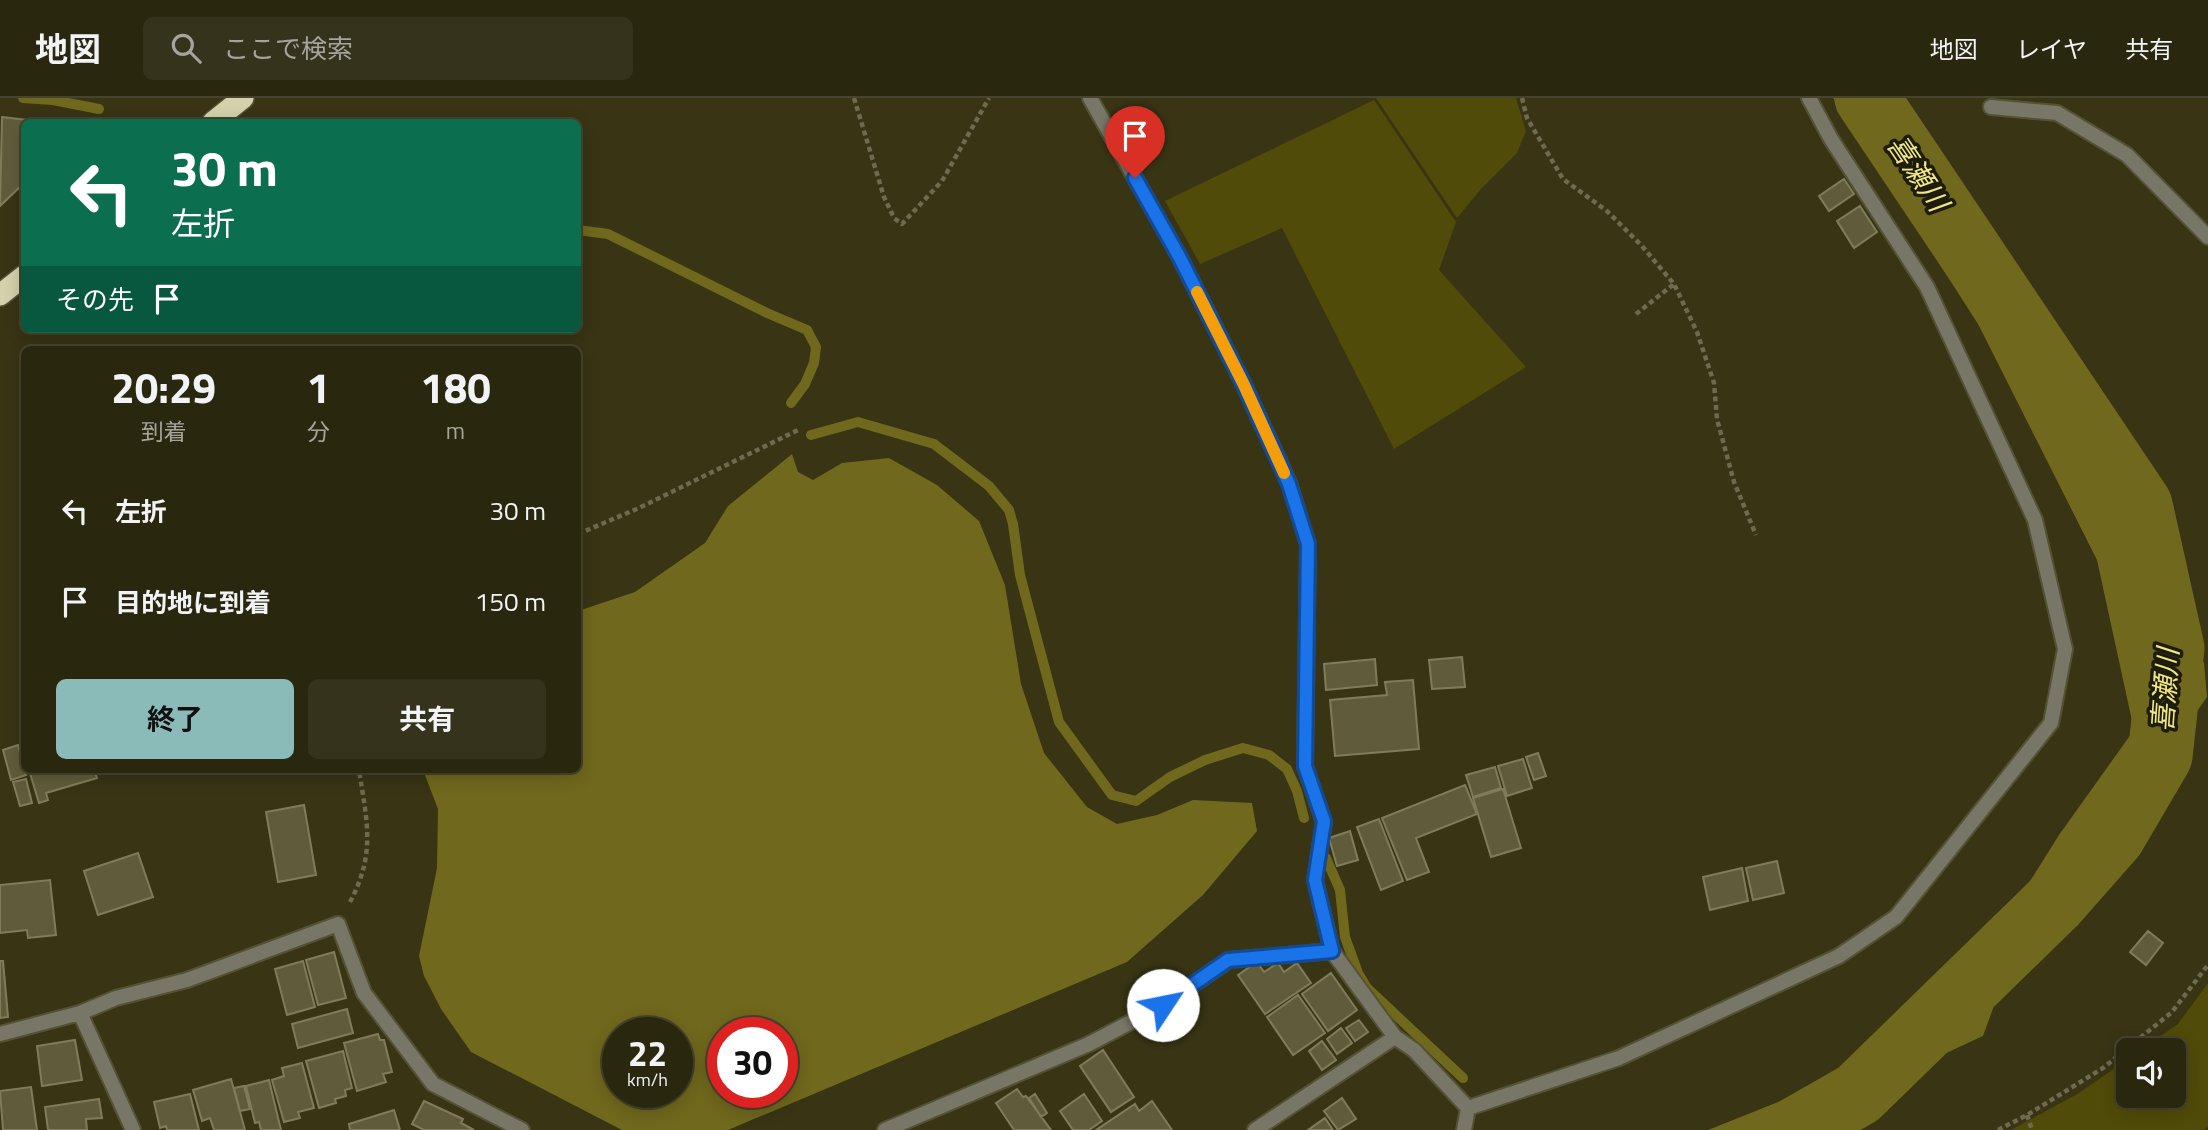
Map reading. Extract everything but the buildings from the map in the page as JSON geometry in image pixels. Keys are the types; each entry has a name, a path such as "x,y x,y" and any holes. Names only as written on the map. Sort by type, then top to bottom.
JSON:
{"highway":[{"path":"217,119 243,98"},
{"path":"0,295 21,278"}],"street":[{"path":"1090,98 1180,258 1244,385 1289,484 1308,544 1305,766 1324,821 1315,880 1332,951 1395,1037 1414,1050 1468,1108"},
{"path":"1468,1108 1619,1058 1839,956 1896,917 2051,723 2065,649 2035,520 1927,287 1831,139 1809,98"},
{"path":"1991,107 2057,113 2104,141 2127,155 2208,237"},
{"path":"0,1034 80,1013 116,998 187,979 338,924 364,993 433,1084 506,1126 522,1130"},
{"path":"885,1130 1089,1044 1163,1005 1228,960 1332,951"},
{"path":"80,1013 133,1130"},
{"path":"1255,1130 1395,1037"},
{"path":"1464,1130 1468,1108"}],"path":[{"path":"854,98 884,197 894,218 902,224 942,181 989,98"},
{"path":"1522,98 1527,118 1563,179 1607,211 1642,246 1674,284 1697,332 1714,383 1717,419 1734,482 1756,534"},
{"path":"1636,314 1674,284"},
{"path":"581,533 639,508 798,429"},
{"path":"338,924 361,882 369,838 359,773"},
{"path":"1998,1130 2103,1069 2172,1012 2208,965"},
{"path":"2027,1115 2032,1130"}],"shaded area":[{"path":"1376,98 1516,98 1526,131 1517,153 1457,218"},
{"path":"1374,100 1456,222 1439,270 1526,367 1394,449 1282,228 1200,264 1165,201"},
{"path":"2208,983 2208,1127 2204,1130 2011,1130 2079,1093 2116,1067 2116,1108 2186,1108 2186,1038 2158,1038 2178,1024"}],"water":[{"path":"1833,98 1899,98 1935,167 1968,248 2140,505 2158,587 2204,663 2207,697 2102,848 2019,937 1983,1036 1858,1094 1792,1130 1708,1130 1961,1029 2003,924 2059,835 2134,730 2097,560 1978,324"},
{"path":"792,454 798,472 813,480 842,463 889,458 937,485 979,521 1005,585 1021,684 1044,753 1087,807 1117,824 1157,815 1193,800 1252,803 1257,831 1203,895 1127,962 798,1101 798,1017 707,1017 707,1108 780,1108 728,1130 622,1130 471,1052 441,1009 424,976 419,956 437,868 438,809 424,773 581,773 581,610 635,592 705,543 728,506"}],"waterway":[{"path":"23,98 53,100 99,109"},
{"name":"喜瀬川","path":"1795,1130 1858,1094 2054,903 2113,836 2160,756 2172,648 2140,505 1867,98"},
{"path":"581,230 608,234 807,330 816,347 814,363 805,384 791,403"},
{"path":"811,435 858,422 934,444 989,486 1009,510 1020,575 1059,722 1112,795 1136,801 1170,777 1205,760 1243,748 1269,755 1287,769 1297,791 1304,818"},
{"path":"1326,858 1340,890 1345,937 1358,973 1367,988 1463,1078"}],"slow traffic":[{"path":"1197,292 1284,473"}],"route":[{"path":"1135,178 1180,258 1244,385 1289,484 1308,544 1305,766 1324,821 1315,880 1332,951 1228,960 1163,1005"}]}
